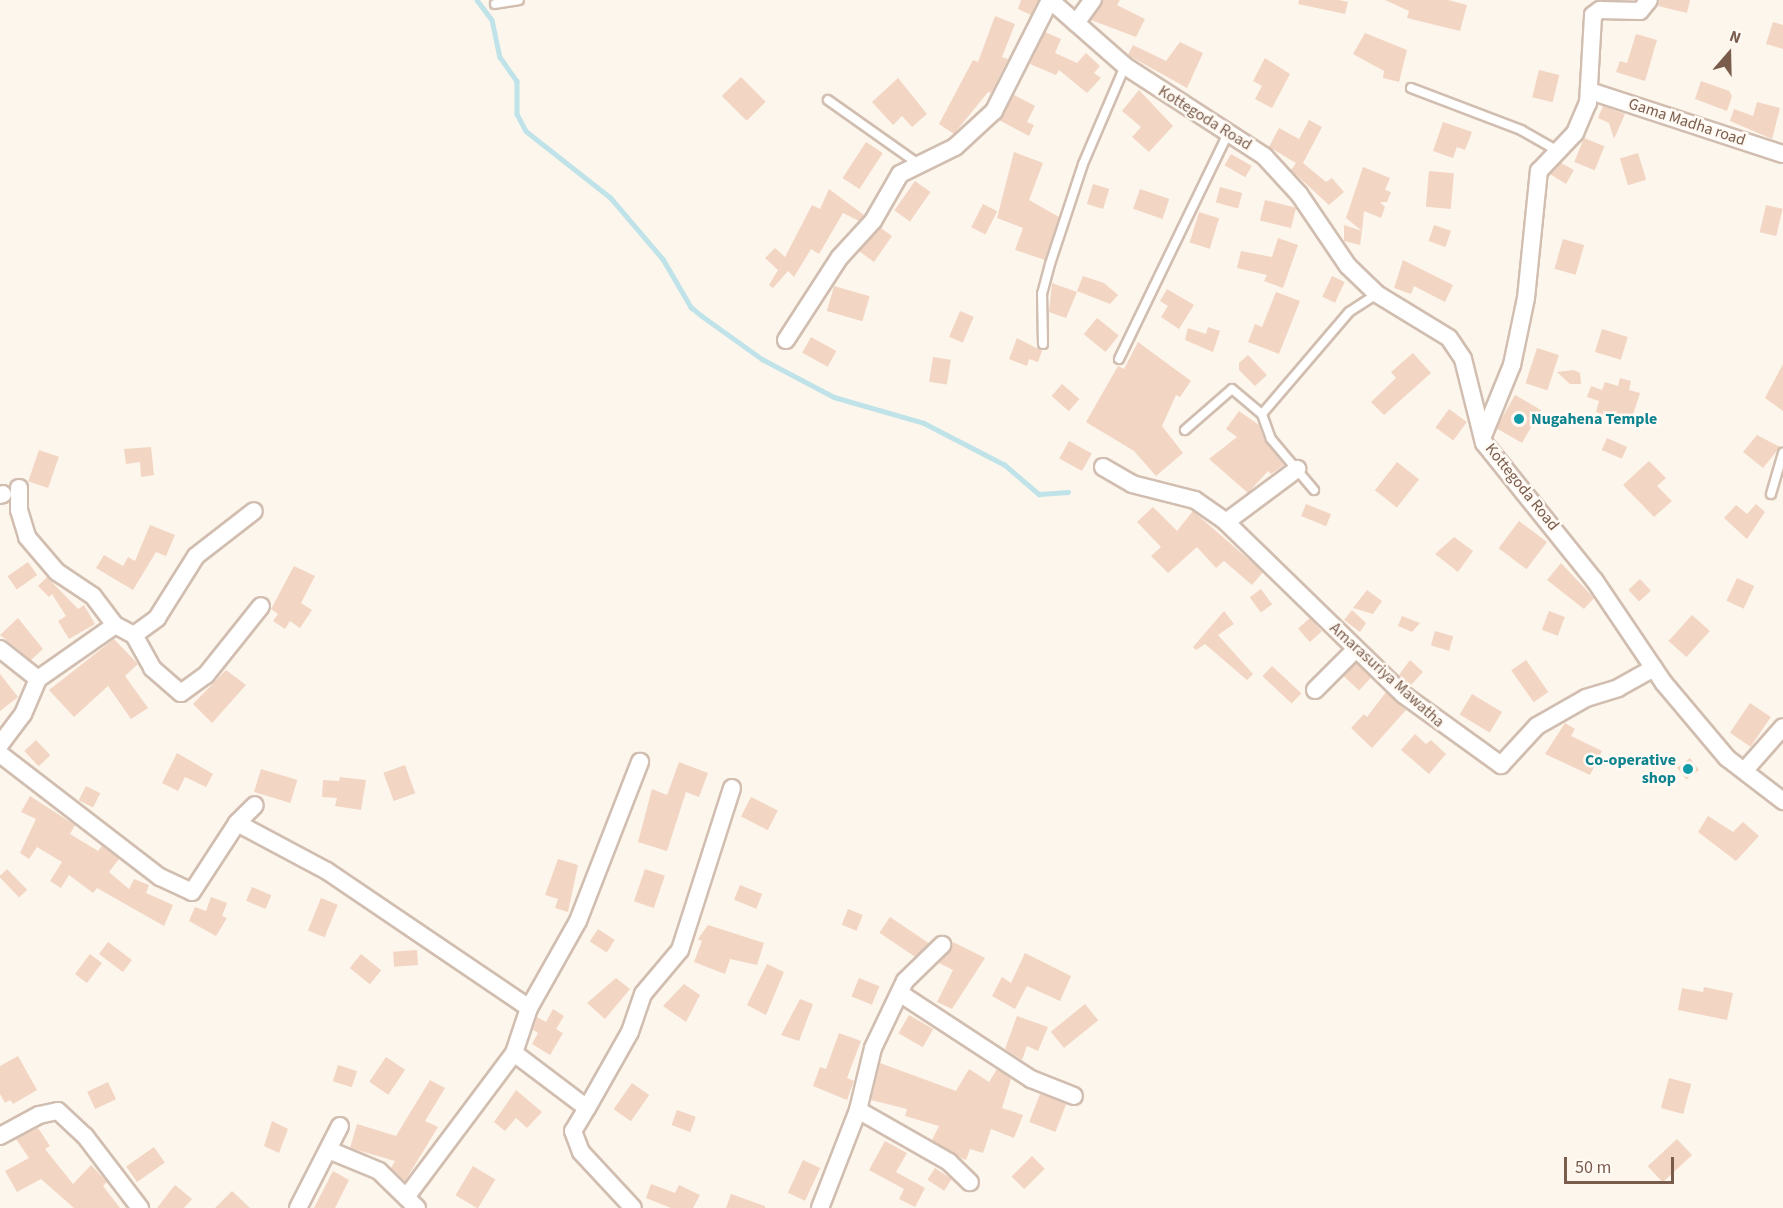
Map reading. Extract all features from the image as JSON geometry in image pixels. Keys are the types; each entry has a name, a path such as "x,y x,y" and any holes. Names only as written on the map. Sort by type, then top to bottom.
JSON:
{"street":[{"path":"786,340 840,257 873,222 900,174 917,163 955,147 994,111 1050,0"},
{"name":"Kottegoda Road","path":"1050,0 1125,66 1230,130 1289,181 1348,266 1377,294 1449,338 1463,359 1483,436 1595,581 1654,668 1727,758 1783,801"},
{"path":"1076,23 1093,0"},
{"path":"1483,436 1512,365 1526,298 1539,171 1558,151 1583,117 1590,91 1593,15 1600,10 1640,11 1649,0"},
{"name":"Gama Madha road","path":"1590,91 1783,154"},
{"name":"Amarasuriya Mawatha","path":"1103,467 1132,484 1195,500 1226,522 1356,650 1437,722 1501,765 1537,726 1586,698 1618,688 1654,668"},
{"path":"1226,522 1297,470"},
{"path":"8,492 19,510 27,537 57,572 93,597 115,625 134,635 152,668 181,693 206,675 261,606"},
{"path":"134,635 157,618 195,556 254,511"},
{"path":"0,744 23,714 38,679 115,625"},
{"path":"0,650 38,679"},
{"path":"1315,690 1356,650"},
{"path":"1745,770 1783,727"},
{"path":"0,754 160,877 192,892 237,823 255,804"},
{"path":"331,1150 379,1171 412,1202 514,1053 530,1008 578,921 640,762"},
{"path":"633,1208 581,1152 573,1131 630,1032 643,994 680,950 732,788"},
{"path":"237,823 327,871 530,1008"},
{"path":"820,1208 858,1110 873,1048 901,994 905,981 942,945"},
{"path":"901,994 1031,1079 1074,1096"},
{"path":"514,1053 587,1108"},
{"path":"858,1110 948,1162 970,1182"},
{"path":"0,1136 39,1115 58,1111 85,1136 140,1208"},
{"path":"298,1208 331,1150 329,1141 340,1126"}],"lane":[{"path":"495,4 519,0"},
{"path":"1043,344 1042,294 1050,264 1083,165 1125,66"},
{"path":"1411,88 1521,130 1558,151"},
{"path":"828,100 917,163"},
{"path":"1119,358 1230,130"},
{"path":"1262,414 1349,312 1377,294"},
{"path":"1185,430 1232,389 1262,414 1271,439 1314,490"},
{"path":"1771,494 1783,453"}],"building":[{"path":"1021,0 1038,0 1031,15 1018,9"},
{"path":"1103,0 1120,0 1117,5 1145,19 1136,37 1091,20"},
{"path":"1299,0 1348,2 1345,14 1298,4"},
{"path":"1385,0 1448,0 1467,5 1460,31 1407,18 1409,11"},
{"path":"1659,0 1690,0 1687,13 1658,6"},
{"path":"995,16 1015,24 1002,57 1008,59 991,93 988,92 954,134 939,124 973,60 978,62"},
{"path":"1773,22 1783,25 1783,49 1766,44"},
{"path":"1045,32 1061,39 1055,53 1077,63 1086,53 1100,66 1094,73 1101,78 1087,93 1059,70 1056,75 1030,64"},
{"path":"1365,33 1407,50 1399,82 1383,78 1384,71 1353,54"},
{"path":"1636,34 1657,40 1645,81 1616,72 1620,61 1627,63"},
{"path":"1180,42 1203,53 1187,88 1128,55 1133,45 1166,61"},
{"path":"1265,58 1290,74 1272,108 1255,99 1262,86 1253,81"},
{"path":"1539,70 1559,75 1553,102 1532,97"},
{"path":"741,77 766,102 747,121 722,96"},
{"path":"898,78 927,114 912,127 902,116 893,125 872,102"},
{"path":"1701,81 1729,91 1732,96 1727,111 1695,99"},
{"path":"1139,90 1173,126 1149,152 1132,137 1141,127 1122,111"},
{"path":"1014,95 1035,106 1027,122 1034,125 1029,136 999,120"},
{"path":"1757,102 1780,108 1772,139 1730,121 1734,109 1753,116"},
{"path":"1603,106 1625,114 1614,139 1609,123 1598,118"},
{"path":"1309,120 1322,127 1303,163 1326,182 1332,178 1344,192 1329,205 1291,170 1296,163 1269,147 1279,128 1299,139"},
{"path":"1443,122 1472,132 1465,150 1457,147 1453,158 1433,151"},
{"path":"1584,138 1604,146 1595,170 1574,162"},
{"path":"866,142 883,153 859,189 843,178"},
{"path":"1014,152 1043,163 1029,200 1059,217 1045,260 1015,250 1023,228 997,218"},
{"path":"1638,153 1646,180 1628,185 1620,159"},
{"path":"1231,154 1252,166 1245,177 1224,165"},
{"path":"1561,163 1574,170 1566,184 1550,174"},
{"path":"1363,167 1390,178 1385,190 1391,192 1387,202 1380,202 1385,207 1381,218 1364,211 1362,231 1346,218"},
{"path":"1429,171 1454,173 1451,209 1426,207"},
{"path":"915,181 931,192 910,221 894,210"},
{"path":"1093,184 1109,189 1103,209 1087,204"},
{"path":"1220,187 1242,193 1238,208 1216,202"},
{"path":"829,189 864,215 859,221 843,213 819,254 811,249 794,277 788,271 773,288 769,285 778,270 765,258 775,248 785,257 812,205 820,209"},
{"path":"1140,189 1169,199 1162,219 1133,209"},
{"path":"1265,200 1296,208 1291,228 1260,220"},
{"path":"983,204 997,211 985,234 971,227"},
{"path":"1766,205 1783,209 1776,236 1760,232"},
{"path":"1199,212 1219,218 1210,249 1190,243"},
{"path":"1344,225 1362,231 1360,245 1344,241"},
{"path":"1434,225 1451,231 1445,247 1428,241"},
{"path":"881,228 892,236 874,262 859,251"},
{"path":"1278,238 1298,245 1283,288 1264,281 1267,275 1237,268 1241,251 1272,257"},
{"path":"1563,239 1584,245 1576,275 1554,269"},
{"path":"1403,260 1453,285 1445,302 1414,286 1411,294 1394,288"},
{"path":"1083,276 1104,283 1118,295 1110,304 1077,291"},
{"path":"1332,276 1345,282 1335,303 1322,297"},
{"path":"1052,283 1077,292 1066,318 1049,312"},
{"path":"834,286 870,296 862,321 827,311"},
{"path":"1167,289 1194,305 1179,329 1161,317 1168,306 1160,301"},
{"path":"1276,292 1300,301 1279,354 1248,342 1255,324 1262,327"},
{"path":"960,311 974,317 963,343 949,337"},
{"path":"1097,318 1119,336 1106,352 1084,334"},
{"path":"1208,327 1220,331 1213,352 1185,340 1188,328 1206,334"},
{"path":"1602,329 1628,337 1621,360 1595,352"},
{"path":"811,337 836,351 828,367 802,353"},
{"path":"1017,338 1042,351 1038,362 1029,359 1027,366 1009,359"},
{"path":"1138,342 1191,381 1180,397 1176,395 1162,426 1183,453 1156,476 1134,451 1086,422 1118,366 1124,369"},
{"path":"1537,348 1559,355 1547,390 1526,383"},
{"path":"1413,353 1431,373 1384,415 1371,402 1396,378 1391,372"},
{"path":"1248,355 1267,375 1255,386 1239,370 1239,363"},
{"path":"933,357 951,360 947,385 929,382"},
{"path":"1783,364 1783,411 1765,398"},
{"path":"1574,370 1580,373 1581,384 1570,384 1557,372"},
{"path":"1620,378 1631,381 1629,390 1640,393 1630,424 1596,412 1599,401 1587,397 1591,386 1602,390 1605,382 1618,386"},
{"path":"1062,384 1079,399 1069,411 1052,396"},
{"name":"Nugahena Temple","path":"1515,395 1541,410 1522,443 1496,428"},
{"path":"1449,409 1467,422 1453,441 1435,428"},
{"path":"1239,411 1259,425 1266,443 1284,465 1271,474 1268,471 1248,493 1209,459 1237,437 1226,429"},
{"path":"1757,435 1780,447 1763,468 1743,452"},
{"path":"1607,438 1627,447 1622,459 1602,450"},
{"path":"1069,441 1092,454 1082,471 1059,458"},
{"path":"151,447 154,475 141,477 140,462 126,464 124,449"},
{"path":"39,450 59,457 48,488 28,481"},
{"path":"1649,461 1666,478 1657,486 1672,501 1654,517 1623,485"},
{"path":"1397,462 1419,479 1397,508 1375,490"},
{"path":"1306,504 1331,514 1326,526 1301,516"},
{"path":"1756,504 1765,512 1747,539 1724,518 1736,505 1747,514"},
{"path":"1153,507 1177,531 1193,511 1263,572 1252,585 1224,561 1216,568 1197,547 1168,573 1151,556 1161,547 1137,522"},
{"path":"1519,521 1547,542 1526,569 1499,548"},
{"path":"150,525 175,535 166,556 156,552 133,590 96,568 104,555 123,566 128,557 135,561"},
{"path":"1454,537 1473,551 1458,572 1435,554"},
{"path":"28,562 37,575 17,589 8,576"},
{"path":"1561,563 1594,598 1584,609 1547,580"},
{"path":"294,566 315,576 301,603 312,610 300,628 290,621 285,629 273,621 278,614 271,609"},
{"path":"47,577 78,609 84,605 95,624 69,639 58,621 66,616 52,594 49,597 38,586"},
{"path":"1737,578 1754,586 1744,609 1726,601"},
{"path":"1640,579 1651,591 1639,602 1628,590"},
{"path":"1261,589 1272,604 1261,613 1250,597"},
{"path":"1367,590 1382,601 1373,614 1353,608"},
{"path":"1352,610 1366,623 1360,632 1344,620"},
{"path":"1224,611 1234,624 1218,635 1253,674 1247,680 1205,644 1196,650 1193,647"},
{"path":"1549,611 1565,617 1558,636 1542,630"},
{"path":"1692,615 1710,631 1686,657 1669,641"},
{"path":"1402,616 1420,623 1412,632 1398,626"},
{"path":"18,618 43,649 31,660 0,635"},
{"path":"1310,618 1322,632 1310,642 1298,628"},
{"path":"1435,631 1453,636 1449,651 1431,645"},
{"path":"114,639 138,664 125,676 148,708 131,719 108,686 74,717 49,690"},
{"path":"1410,660 1423,672 1410,686 1399,675"},
{"path":"1526,660 1548,692 1534,702 1511,670"},
{"path":"1356,663 1371,677 1359,690 1344,676"},
{"path":"1272,666 1301,693 1292,704 1262,676"},
{"path":"226,670 246,685 212,723 193,704"},
{"path":"0,674 18,697 0,711"},
{"path":"1386,692 1406,710 1372,748 1351,728 1364,714 1367,717"},
{"path":"1472,694 1502,712 1490,733 1460,715"},
{"path":"1750,703 1771,717 1751,747 1730,733"},
{"path":"1565,723 1575,729 1571,736 1602,751 1590,775 1545,754"},
{"path":"1415,734 1426,744 1431,740 1446,754 1429,774 1401,750"},
{"path":"36,740 50,755 39,766 24,751"},
{"path":"177,753 213,774 206,787 185,777 178,791 162,783"},
{"name":"Co-operative shop","path":"1690,758 1699,770 1686,780 1677,768"},
{"path":"679,762 708,773 699,797 686,792 667,851 638,842 652,789 667,795"},
{"path":"405,765 415,793 394,801 383,773"},
{"path":"261,769 297,780 290,803 254,792"},
{"path":"340,777 366,780 361,810 335,806 337,798 322,797 323,780 339,781"},
{"path":"86,786 100,793 93,808 79,800"},
{"path":"30,796 75,825 70,834 98,851 102,846 119,859 109,872 129,889 134,879 149,885 146,893 173,905 164,926 97,888 93,893 69,875 61,888 50,881 62,862 37,847 29,859 20,853 36,819 21,812"},
{"path":"751,797 778,811 768,830 741,817"},
{"path":"1708,816 1733,832 1743,822 1759,836 1736,861 1698,832"},
{"path":"558,859 578,865 568,912 555,908 558,899 545,895"},
{"path":"7,869 27,890 19,898 0,878"},
{"path":"645,869 665,876 654,908 634,901"},
{"path":"740,885 762,894 756,909 734,900"},
{"path":"252,887 271,895 265,909 246,901"},
{"path":"211,897 227,903 222,916 227,918 216,936 189,921 195,907 206,911"},
{"path":"321,898 338,905 325,937 308,930"},
{"path":"848,909 863,915 856,931 842,925"},
{"path":"890,917 929,943 918,959 879,933"},
{"path":"708,925 764,943 757,965 730,959 725,974 694,962 702,941 698,939"},
{"path":"598,929 615,940 607,952 590,942"},
{"path":"108,942 132,960 123,972 99,954"},
{"path":"953,942 985,958 952,1009 937,1002 953,970 939,963"},
{"path":"417,950 418,965 394,967 393,952"},
{"path":"1025,953 1071,976 1060,1001 1027,986 1015,1009 992,996 1002,977 1011,983"},
{"path":"90,954 102,963 87,983 75,974"},
{"path":"361,954 381,970 370,984 350,968"},
{"path":"767,964 784,972 766,1015 747,1005"},
{"path":"616,978 630,989 605,1019 587,1003"},
{"path":"859,978 879,986 872,1005 852,997"},
{"path":"684,984 700,995 686,1022 663,1006"},
{"path":"1704,987 1733,993 1727,1020 1678,1010 1682,988 1703,992"},
{"path":"800,999 813,1004 799,1041 781,1035"},
{"path":"1085,1004 1098,1020 1064,1048 1051,1032"},
{"path":"553,1009 564,1016 556,1029 563,1033 550,1055 532,1044 538,1033 533,1030 537,1017 546,1022"},
{"path":"909,1015 933,1029 923,1047 898,1033"},
{"path":"1017,1016 1048,1027 1038,1051 1027,1046 1022,1060 1005,1049"},
{"path":"839,1033 861,1041 847,1078 854,1081 847,1100 813,1086 820,1067 826,1069"},
{"path":"18,1056 37,1090 13,1104 10,1100 5,1103 0,1094 0,1066"},
{"path":"386,1057 405,1070 388,1095 369,1082"},
{"path":"880,1063 956,1091 969,1069 989,1082 997,1069 1011,1079 1002,1108 1023,1115 1014,1138 991,1129 983,1153 970,1149 966,1160 959,1157 932,1140 939,1126 905,1116 907,1109 871,1100"},
{"path":"338,1065 357,1071 352,1087 333,1081"},
{"path":"1669,1078 1691,1084 1683,1114 1661,1108"},
{"path":"430,1080 445,1088 425,1121 438,1127 405,1181 391,1168 395,1161 350,1148 357,1124 396,1136"},
{"path":"108,1082 116,1099 95,1109 87,1092"},
{"path":"632,1083 649,1095 631,1121 614,1109"},
{"path":"516,1090 542,1112 527,1128 516,1118 505,1131 494,1122"},
{"path":"1040,1094 1066,1104 1055,1132 1029,1122"},
{"path":"677,1110 696,1117 690,1132 672,1125"},
{"path":"272,1121 288,1129 279,1153 264,1146"},
{"path":"38,1128 50,1146 45,1149 73,1184 91,1165 107,1182 103,1186 120,1208 74,1208 41,1179 17,1192 5,1171 29,1158 16,1139"},
{"path":"1677,1139 1692,1155 1663,1182 1648,1166"},
{"path":"885,1141 907,1153 896,1172 925,1188 915,1207 899,1199 904,1189 869,1170"},
{"path":"154,1147 165,1163 137,1182 126,1167"},
{"path":"1032,1156 1045,1169 1024,1189 1011,1177"},
{"path":"803,1160 820,1168 805,1201 788,1193"},
{"path":"473,1166 495,1179 478,1208 455,1195"},
{"path":"935,1168 952,1179 944,1191 927,1180"},
{"path":"333,1171 349,1180 335,1208 314,1208"},
{"path":"651,1184 675,1193 679,1185 700,1195 693,1208 671,1208 646,1198"},
{"path":"175,1185 192,1199 184,1208 157,1208"},
{"path":"232,1191 250,1208 215,1208"},
{"path":"731,1194 765,1206 765,1208 726,1208"}],"waterway":[{"path":"477,0 492,20 500,57 517,81 517,114 526,131 610,197 663,259 691,307 762,359 834,397 924,423 1005,465 1039,494 1068,492"}],"place":[{"name":"Nugahena Temple","path":"1519,419"},
{"name":"Co-operative shop","path":"1688,769"}]}
